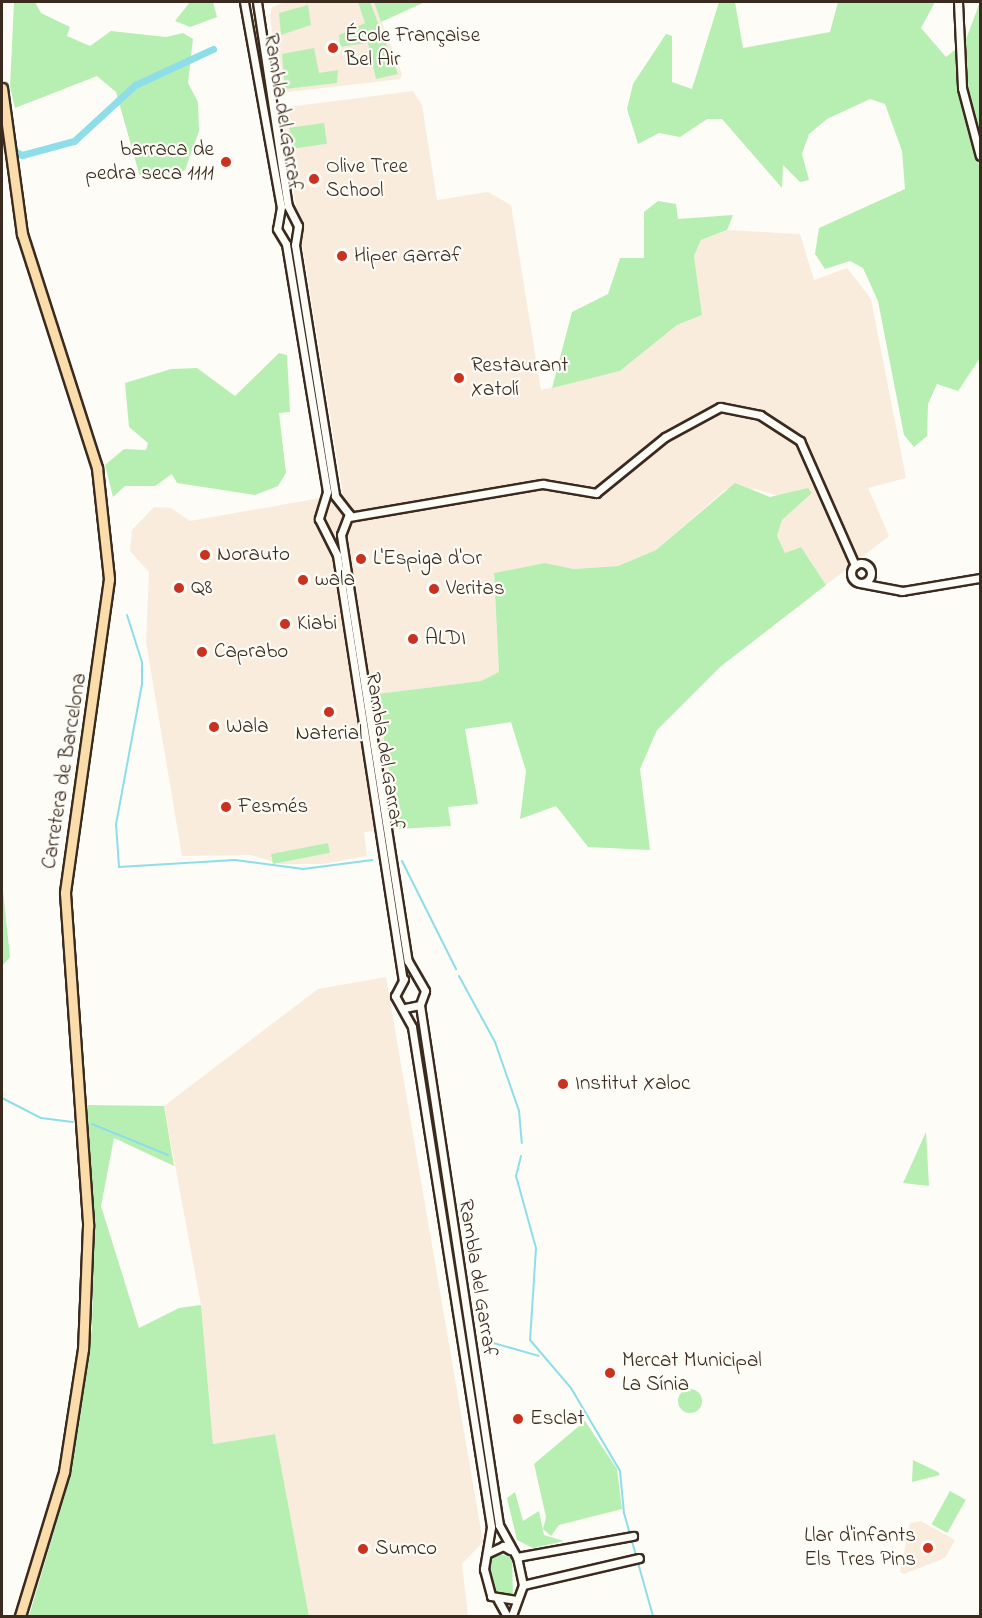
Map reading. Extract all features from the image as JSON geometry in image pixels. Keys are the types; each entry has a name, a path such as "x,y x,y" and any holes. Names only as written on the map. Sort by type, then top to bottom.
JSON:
{"highway":[{"name":"Carretera de Barcelona","path":"2,88 3,113 22,234 89,436 107,535 107,620 74,802 65,893 88,1237 81,1370 64,1472 20,1617"}],"street":[{"name":"Rambla del Garraf","path":"244,2 249,9 280,221 277,229 284,238 327,492 319,519 327,529 337,555 388,857"},
{"name":"Rambla del Garraf","path":"257,2 296,234"},
{"path":"958,2 962,88 981,156"},
{"path":"280,221 294,220"},
{"path":"284,238 296,234 339,501 349,517"},
{"path":"349,517 453,502 484,491 543,484 596,493 640,454 701,413 720,407 760,415 800,441 855,565 852,575 860,583 902,591 981,578"},
{"path":"323,506 339,501"},
{"path":"327,529 343,528 349,517"},
{"name":"Rambla del Garraf","path":"343,528 403,980 395,996 405,1008 491,1527 488,1586 507,1617"},
{"path":"855,565 865,564 876,586"},
{"path":"860,583 871,574"},
{"name":"Rambla del Garraf","path":"389,865 415,979 425,991 420,1005 499,1525 515,1555 523,1584"},
{"path":"403,980 415,979"},
{"path":"405,1008 420,1005"},
{"path":"488,1553 503,1546 515,1555 633,1536"},
{"path":"512,1617 515,1600 523,1584 639,1558"},
{"path":"498,1600 515,1600"}],"shaded area":[{"name":"École Française Bel Air","path":"285,2 374,2 402,74 400,79 280,93 270,16 272,7"},
{"path":"413,91 422,105 437,200 488,192 511,205 541,390 620,371 677,325 702,315 694,256 701,240 727,230 800,234 814,280 847,268 871,299 906,478 868,488 889,536 826,585 801,547 785,553 777,536 782,520 812,493 807,488 783,497 755,489 726,489 656,550 618,566 574,569 545,563 494,573 499,672 481,681 377,694 398,829 364,832 367,856 322,864 281,864 251,855 182,856 146,642 149,572 130,551 132,530 154,507 171,508 190,521 343,494 280,108"},
{"path":"386,977 483,1542 462,1564 468,1616 309,1616 275,1434 213,1444 201,1305 164,1106 318,989"},
{"name":"Llar d'infants Els Tres Pins","path":"921,1521 955,1540 945,1558 904,1574 900,1572 910,1523"}],"green space":[{"path":"14,2 35,2 41,13 70,27 67,36 90,46 111,31 166,37 183,33 193,39 188,83 198,102 199,131 185,170 167,178 140,177 116,92 97,76 15,108 10,87"},
{"path":"190,2 213,2 217,17 190,27 175,21"},
{"path":"358,2 370,2 398,74 376,79 368,43 340,47 339,35 365,23"},
{"path":"374,2 425,2 381,22"},
{"path":"719,2 735,2 743,48 830,32 838,2 935,2 921,28 946,57 965,42 980,2 980,358 958,391 937,384 928,404 927,436 914,447 904,435 878,301 863,268 850,261 825,269 815,254 819,228 905,189 902,151 885,104 870,99 827,119 809,134 802,154 809,180 800,182 783,165 782,188 722,119 707,119 680,137 659,133 638,144 627,109 633,84 666,34 672,36 672,82 692,89"},
{"path":"308,5 311,25 281,35 279,13"},
{"path":"314,48 319,73 338,70 337,83 285,89 282,54"},
{"path":"324,123 327,144 292,149 289,128"},
{"path":"658,201 676,204 678,219 733,215 727,230 701,240 694,256 702,315 677,325 620,371 552,388 572,312 608,294 620,258 644,258 644,212"},
{"path":"279,353 287,355 290,412 279,413 286,473 278,486 255,495 177,483 172,474 155,486 125,486 113,497 105,465 124,449 146,450 148,443 129,427 125,383 171,369 197,368 235,396"},
{"path":"735,483 770,497 808,488 812,493 782,520 777,536 785,553 801,547 826,585 720,667 657,730 640,769 650,850 588,847 556,806 520,819 526,771 511,722 465,729 478,804 448,807 451,826 398,829 377,694 481,681 499,672 494,573 545,563 574,569 618,566 656,550"},
{"path":"328,843 330,853 273,864 271,854"},
{"path":"2,881 10,957 2,966"},
{"path":"87,1105 164,1106 174,1166 114,1138 101,1206 139,1328 179,1308 201,1305 213,1444 275,1434 309,1616 29,1616 65,1495 92,1329 94,1232"},
{"path":"926,1132 929,1186 903,1183"},
{"path":"690,1389 695,1390 701,1396 701,1406 695,1412 690,1413 685,1412 679,1406 678,1401 679,1396 685,1390"},
{"path":"585,1421 617,1469 622,1509 559,1525 551,1536 543,1529 546,1517 534,1464"},
{"path":"913,1460 938,1472 940,1475 912,1482"},
{"path":"950,1491 966,1500 947,1533 932,1524"},
{"path":"515,1492 523,1521 539,1511 544,1535 564,1541 533,1548 517,1540 507,1498"},
{"path":"495,1552 512,1558 513,1596 494,1592 488,1564"}],"waterway":[{"path":"2,145 22,155 74,141 135,85 213,49"},
{"path":"127,615 142,662 142,684 116,824 119,867 235,860 303,869 372,860"},
{"path":"402,861 456,969"},
{"path":"459,976 495,1042 519,1111 522,1143"},
{"path":"2,1098 41,1118 73,1122"},
{"path":"92,1124 168,1155"},
{"path":"521,1156 516,1176 536,1248 530,1340 571,1388 620,1471 624,1513 653,1616"},
{"path":"483,1340 539,1356"}],"place":[{"name":"École Française Bel Air","path":"333,48"},
{"name":"barraca de pedra seca 1111","path":"226,162"},
{"name":"Olive Tree School","path":"314,179"},
{"name":"Hiper Garraf","path":"342,256"},
{"name":"Restaurant Xatolí","path":"459,378"},
{"name":"Norauto","path":"205,555"},
{"name":"L'Espiga d'Or","path":"361,559"},
{"name":"wala","path":"303,580"},
{"name":"Q8","path":"179,588"},
{"name":"Veritas","path":"434,589"},
{"name":"Kiabi","path":"285,624"},
{"name":"ALDI","path":"413,639"},
{"name":"Caprabo","path":"202,652"},
{"name":"Naterial","path":"329,712"},
{"name":"Wala","path":"214,727"},
{"name":"Fesmés","path":"226,807"},
{"name":"Institut Xaloc","path":"563,1084"},
{"name":"Mercat Municipal La Sínia","path":"610,1373"},
{"name":"Esclat","path":"518,1419"},
{"name":"Llar d'infants Els Tres Pins","path":"928,1548"},
{"name":"Sumco","path":"363,1549"}]}
